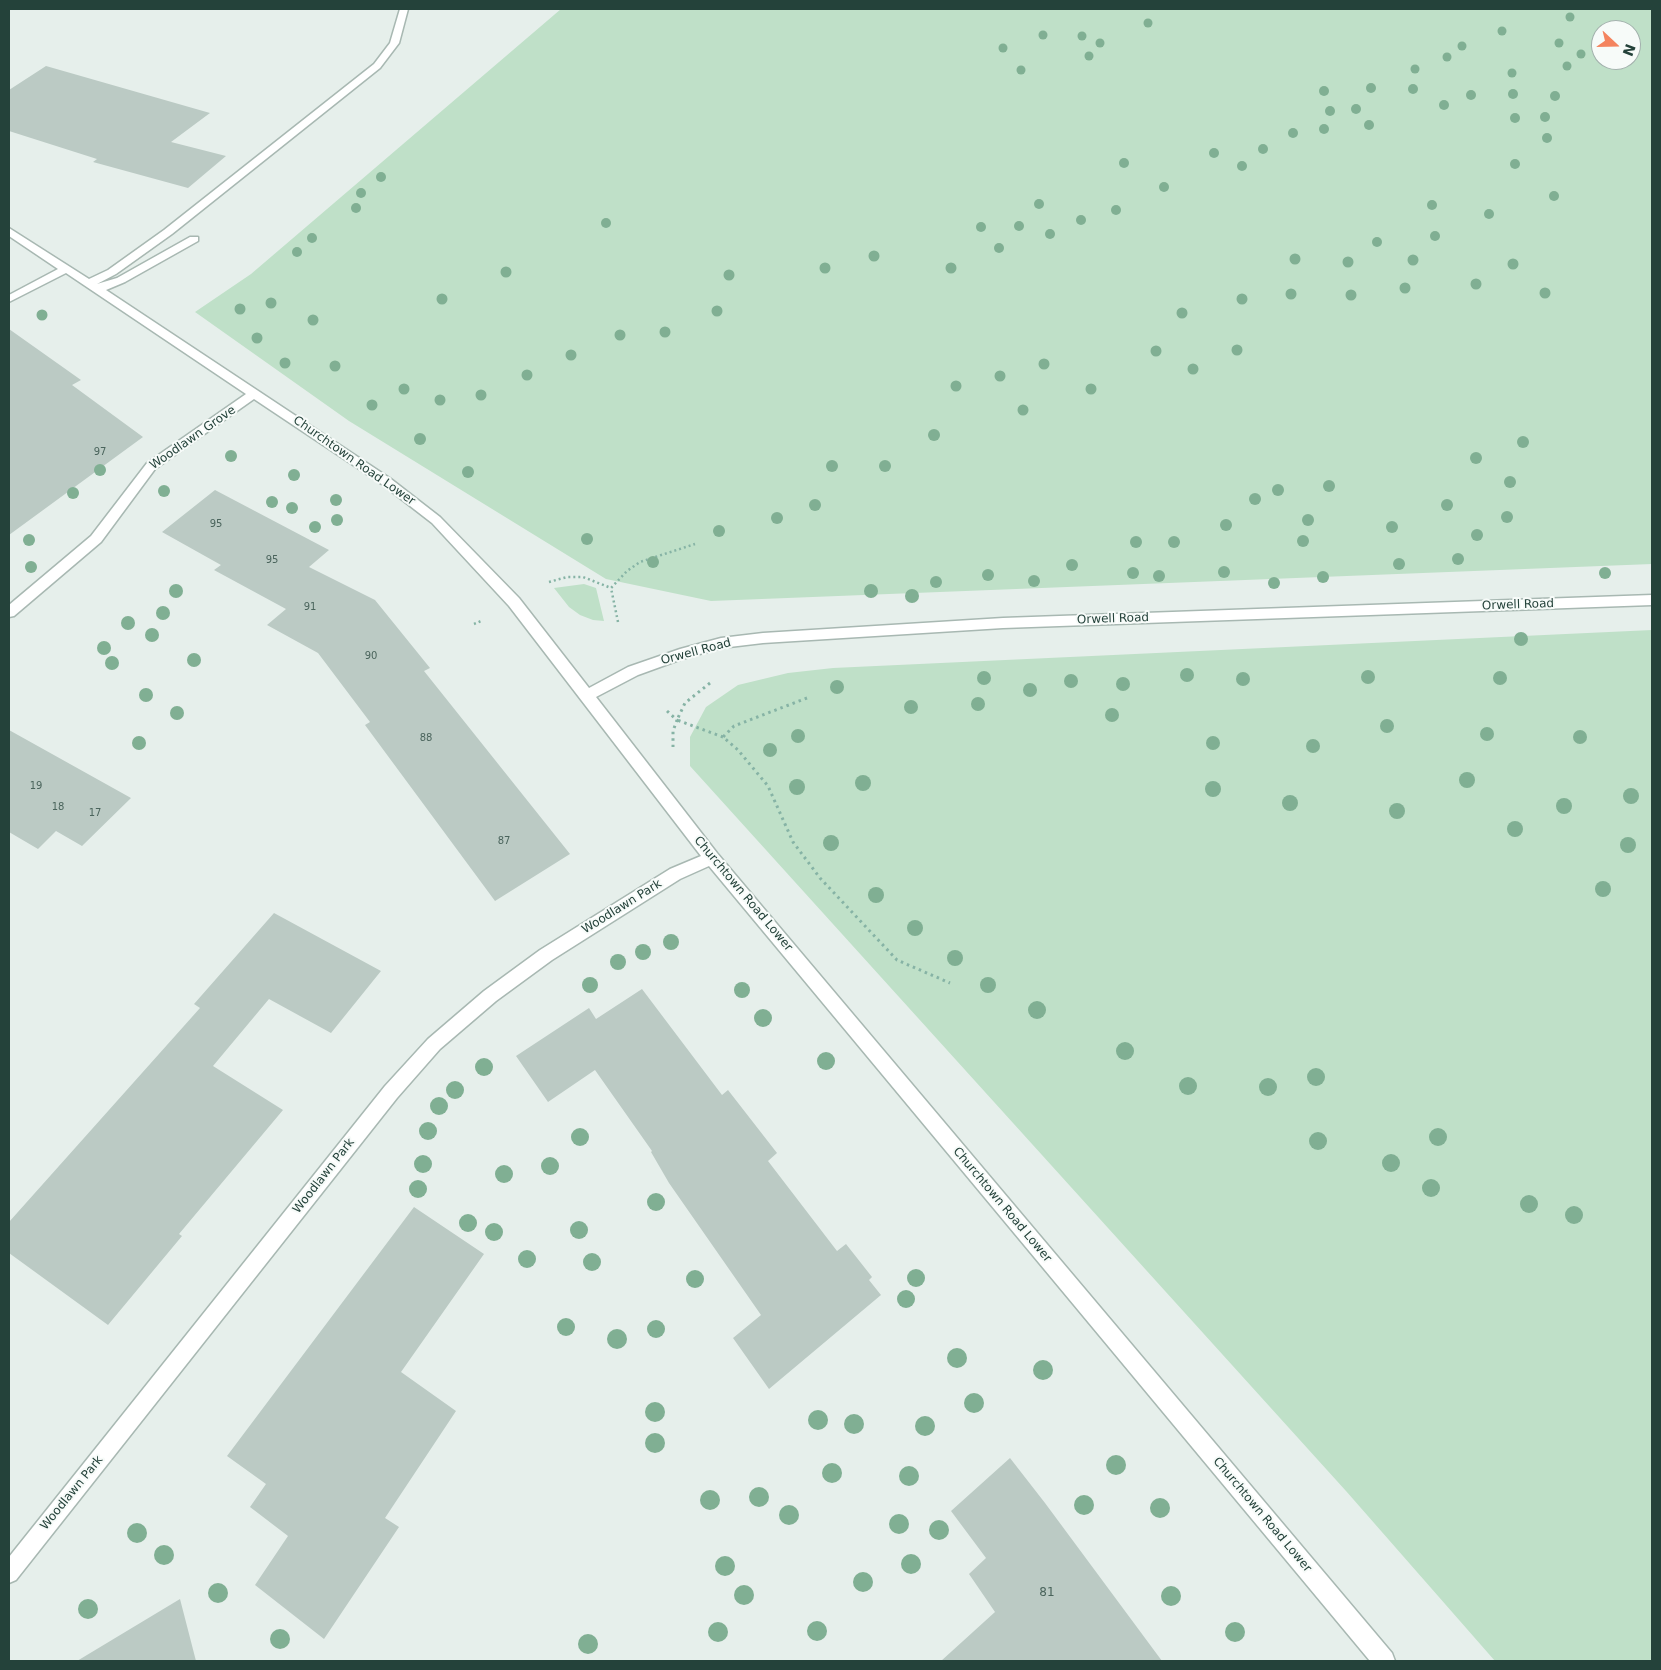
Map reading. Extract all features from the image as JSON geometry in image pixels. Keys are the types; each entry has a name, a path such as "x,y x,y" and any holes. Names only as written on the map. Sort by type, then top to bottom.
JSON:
{"street":[{"path":"93,287 168,232 377,66 394,43 404,9"},
{"name":"Churchtown Road Lower","path":"9,231 388,482 436,520 514,602 712,858 1384,1661"},
{"path":"93,287 121,280 194,239"},
{"path":"9,299 66,269"},
{"name":"Woodlawn Grove","path":"9,612 96,539 151,466 254,394"},
{"name":"Orwell Road","path":"586,696 633,671 680,654 721,643 763,638 1003,623 1652,600"},
{"name":"Woodlawn Park","path":"9,1573 391,1092 434,1044 490,996 546,955 675,874 712,858"}],"path":[{"path":"611,588 640,562 695,544"},
{"path":"548,582 567,577 583,577 603,583 611,588 618,622"},
{"path":"474,624 481,621"},
{"path":"807,698 734,726 723,737 738,750 768,786 793,842 820,878 897,960 950,983"}],"green space":[{"path":"561,9 1652,9 1652,564 711,601 606,579 349,421 195,312 251,274"},
{"path":"584,584 596,588 604,621 593,620 580,615 569,607 554,588"},
{"path":"1652,630 1652,1661 1495,1661 1346,1491 690,766 690,737 706,707 738,685 788,673 833,668"}],"building":[{"path":"46,66 210,113 171,142 226,156 188,188 93,162 97,159 9,131 9,90"},
{"path":"9,329 81,380 72,385 143,437 9,535"},
{"path":"215,490 329,550 309,567 375,600 430,668 424,671 570,854 495,901 365,725 370,722 318,653 267,625 286,609 214,570 221,565 162,532"},
{"path":"9,730 131,798 82,846 56,831 38,849 9,832"},
{"path":"274,913 381,971 331,1033 269,999 213,1066 283,1110 179,1234 182,1236 108,1325 9,1253 9,1222 200,1008 194,1004"},
{"path":"642,989 722,1095 728,1090 777,1153 768,1161 837,1251 846,1244 872,1277 869,1280 881,1295 769,1389 733,1338 761,1315 669,1183 652,1151 595,1070 548,1102 516,1056 589,1008 596,1019"},
{"path":"414,1207 484,1254 401,1372 456,1411 385,1518 399,1527 324,1639 255,1585 288,1536 250,1507 266,1484 227,1456"},
{"path":"1010,1458 1162,1661 941,1661 995,1612 969,1574 986,1558 951,1511"},
{"path":"180,1599 196,1661 77,1661"}]}
